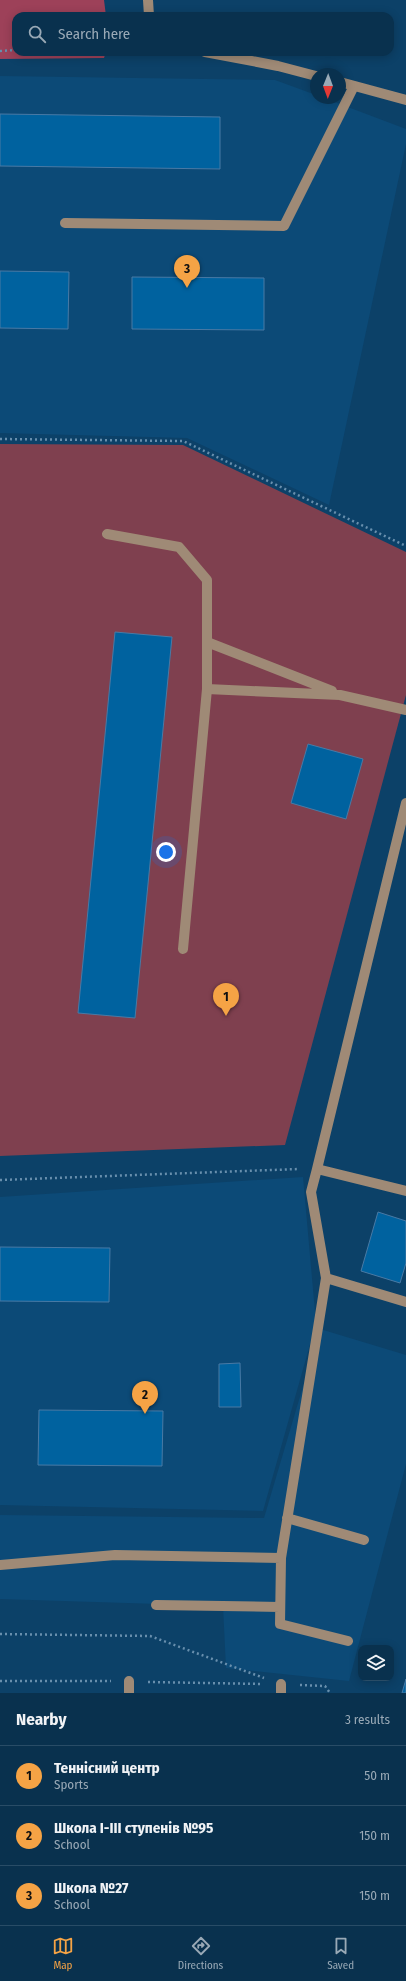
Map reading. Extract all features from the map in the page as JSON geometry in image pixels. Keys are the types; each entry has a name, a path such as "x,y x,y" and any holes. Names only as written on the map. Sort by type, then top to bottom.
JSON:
{"lane":[{"path":"148,0 149,12"},
{"path":"226,56 278,66 310,74"},
{"path":"346,84 406,100"},
{"path":"65,223 284,226 354,86"},
{"path":"107,534 179,547 207,580 207,689 183,949"},
{"path":"207,642 340,695 406,710"},
{"path":"207,689 340,695"},
{"path":"348,1641 280,1624 281,1558 326,1278 311,1192 406,803"},
{"path":"317,1169 406,1191"},
{"path":"326,1278 406,1302"},
{"path":"287,1518 364,1540"},
{"path":"0,1565 115,1555 281,1558"},
{"path":"156,1605 280,1607"},
{"path":"129,1681 129,1693"}],"path":[{"path":"0,51 12,50"},
{"path":"0,439 183,441 406,546"},
{"path":"0,1180 317,1169"},
{"path":"0,1634 150,1636 281,1688"},
{"path":"0,1681 129,1681 281,1688 325,1686 330,1693"}],"shaded area":[{"path":"0,0 104,0 106,12 12,12 12,56 105,56 104,58 0,59"},
{"path":"0,76 275,80 310,93 310,104 340,104 406,129 406,144 329,505 187,438 0,433"},
{"path":"0,444 183,445 406,552 406,695 285,1145 0,1156"},
{"path":"303,1177 316,1323 263,1511 0,1505 0,1197"},
{"path":"320,1329 406,1355 406,1464 349,1681 226,1668 223,1606 0,1599 0,1515 264,1518"}],"building":[{"path":"0,114 220,117 220,169 0,166"},
{"path":"0,271 69,272 68,329 0,328"},
{"path":"132,277 264,278 264,330 132,329"},
{"path":"115,632 172,637 135,1018 78,1013"},
{"path":"308,744 363,759 346,819 291,803"},
{"path":"378,1212 406,1221 406,1263 400,1283 361,1271"},
{"path":"0,1247 110,1248 109,1302 0,1301"},
{"path":"240,1363 241,1407 219,1407 219,1364"},
{"path":"39,1410 163,1411 162,1466 38,1465"},
{"path":"406,1679 406,1693 402,1693"}],"place":[{"name":"Школа №27","path":"187,288"},
{"name":"Теннісний центр","path":"226,1016"},
{"name":"Школа І-ІІІ ступенів №95","path":"145,1414"}]}
